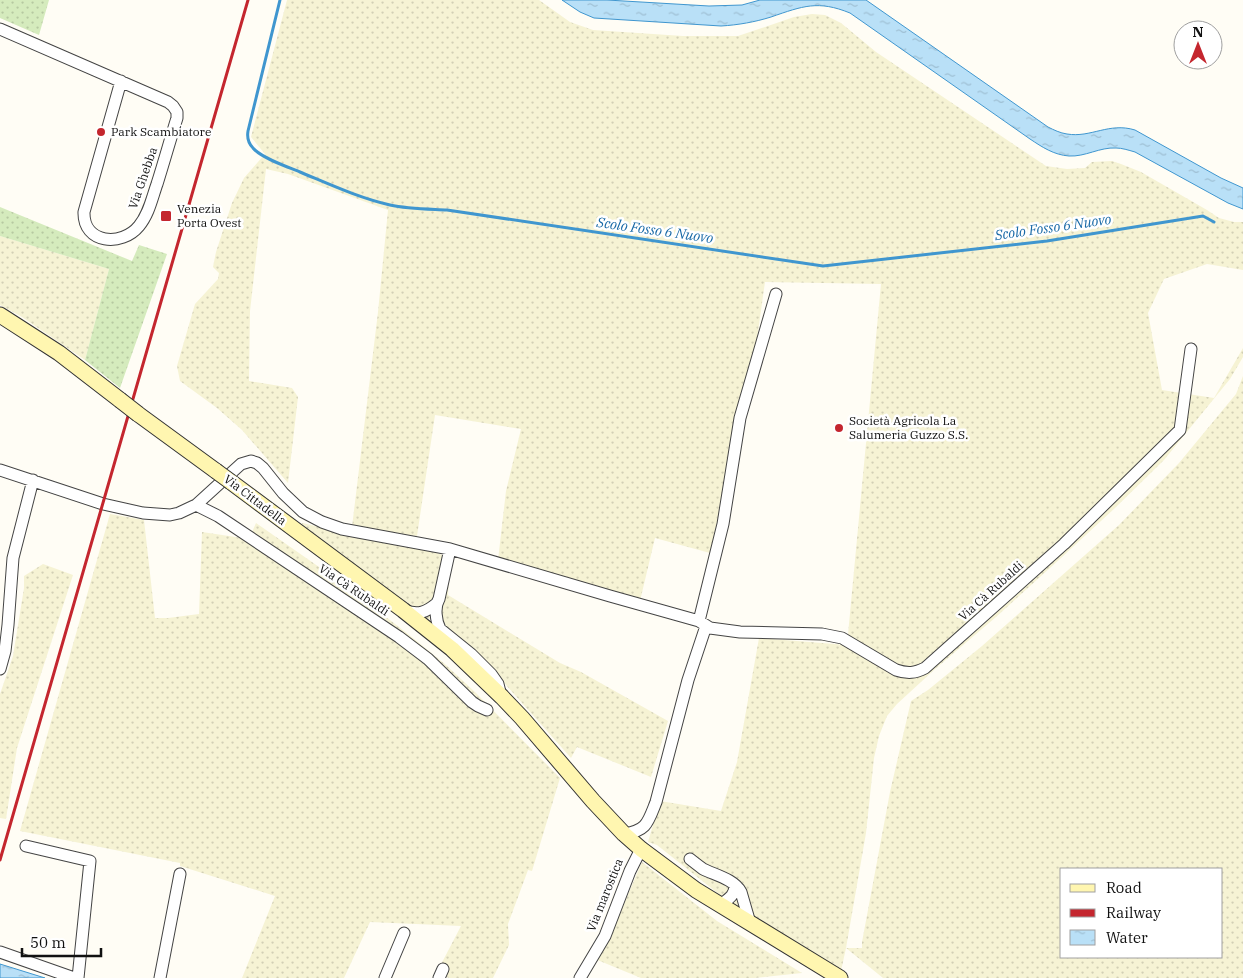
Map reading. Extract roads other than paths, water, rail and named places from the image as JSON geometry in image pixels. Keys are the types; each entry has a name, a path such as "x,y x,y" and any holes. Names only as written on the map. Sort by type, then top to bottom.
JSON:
{"main road":[{"name":"Via Cittadella","path":"0,315 59,353 138,414 403,610 452,649 502,697 593,802 641,849 696,890 840,978"}],"street":[{"name":"Via Ghebba","path":"0,29 125,83 163,100 173,106 177,112 177,118 150,206 145,216 139,226 126,237 108,239 90,232 83,220 125,83"},
{"path":"624,834 639,830 644,826 656,802 703,624 723,524 740,418 776,294"},
{"name":"Via Cà Rubaldi","path":"0,470 103,504 143,513 170,515 196,505 241,464 251,461 263,468 303,512 322,522 342,529 450,549 703,624 714,629 740,632 833,635 847,640 896,670 911,673 925,668 1064,544 1180,430 1191,349"},
{"path":"0,669 5,651 3,634 8,625 13,558 32,480"},
{"name":"Via Cà Rubaldi","path":"196,505 218,516 399,637 428,659 472,702 487,710"},
{"path":"450,549 439,599 436,604 439,627 491,674 498,684 502,697"},
{"name":"Via Cà Rubaldi","path":"403,610 422,613 436,604"},
{"path":"26,846 90,861 78,978"},
{"name":"Via marostica","path":"580,978 605,936 630,871 641,849"},
{"path":"690,860 735,885 741,892 750,923"},
{"path":"160,978 180,874"},
{"path":"720,905 734,894 735,885"},
{"path":"385,978 404,933"},
{"path":"0,952 74,978"}],"water":[{"path":"562,0 607,0 709,6 742,5 760,0 866,0 1048,127 1062,133 1076,135 1117,128 1135,130 1221,178 1243,188 1243,209 1228,203 1135,152 1121,148 1110,148 1069,156 1048,150 850,13 839,9 819,6 802,7 753,22 721,26 594,18 580,12"},
{"path":"0,964 45,978 0,978"}],"waterway":[{"name":"Scolo Fosso 6 Nuovo","path":"280,0 248,131 250,144 257,152 275,162 356,195 390,205 447,210 823,266 1047,241 1203,216 1214,222"}],"railway":[{"path":"0,860 248,0"}],"place":[{"name":"Park Scambiatore","path":"101,132"},
{"name":"Venezia Porta Ovest","path":"166,216"},
{"name":"Società Agricola La Salumeria Guzzo S.S.","path":"839,428"}]}
